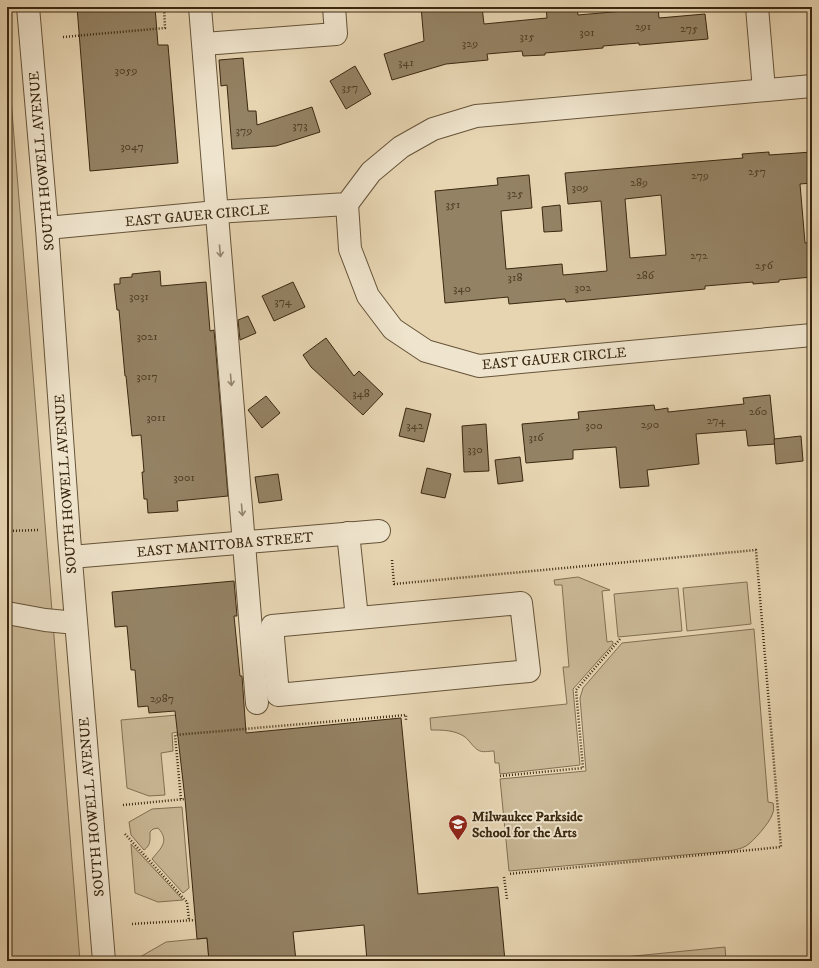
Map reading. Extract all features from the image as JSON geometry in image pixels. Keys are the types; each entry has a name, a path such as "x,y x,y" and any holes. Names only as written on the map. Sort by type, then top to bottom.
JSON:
{"street":[{"name":"SOUTH HOWELL AVENUE","path":"28,7 104,961"},
{"path":"200,7 257,703"},
{"path":"204,44 336,34 334,7"},
{"path":"757,7 764,90"},
{"path":"347,204 371,172 401,147 433,129 476,116 812,86"},
{"name":"EAST GAUER CIRCLE","path":"46,228 217,212 347,204 350,249 368,296 393,329 426,351 479,366 812,335"},
{"name":"EAST MANITOBA STREET","path":"71,557 379,531"},
{"path":"348,534 357,618"},
{"path":"521,603 529,671 278,695 272,626 357,618 521,603"},
{"path":"7,613 45,620 76,623"}],"path":[{"path":"63,37 165,28 164,7"},
{"path":"7,161 10,154"},
{"path":"7,531 38,530"},
{"path":"392,560 394,584 756,550 781,847 508,874"},
{"path":"500,776 583,768 576,690 620,639"},
{"path":"123,805 183,799 175,736 406,715 406,720"},
{"path":"125,834 187,902 189,920"},
{"path":"504,877 507,899"},
{"path":"132,924 195,920"}],"shaded area":[{"path":"7,49 80,961 7,961"},
{"path":"578,577 610,590 602,591 607,642 613,642 613,644 573,689 580,765 500,774 499,763 495,763 494,751 480,751 475,748 465,737 457,733 444,730 431,730 430,718 567,704 563,667 569,667 562,585 555,585 554,580"},
{"path":"747,582 751,624 687,631 683,588"},
{"path":"678,588 682,631 618,637 614,594"},
{"path":"754,629 768,802 773,803 774,808 771,818 761,832 749,844 744,847 728,851 509,871 500,779 586,771 580,698 583,688 622,643"},
{"path":"177,715 179,732 172,733 173,751 161,753 165,795 149,796 127,788 121,720"},
{"path":"182,807 189,888 183,893 152,859 163,844 164,841 162,833 158,828 153,829 150,832 149,844 144,850 131,835 129,822 152,809"},
{"path":"131,844 183,900 158,902 135,893"},
{"path":"207,938 209,961 140,961 140,957 166,942"},
{"path":"725,947 726,961 584,961"}],"building":[{"path":"77,7 155,7 158,45 168,45 178,163 90,171"},
{"path":"421,7 482,7 484,24 547,18 546,7 577,7 578,15 658,8 659,18 705,14 708,39 639,45 639,43 603,46 603,48 545,53 545,55 523,56 522,51 487,54 488,60 446,64 392,80 384,54 424,41"},
{"path":"243,58 248,111 256,111 257,125 312,107 320,132 276,146 232,149 227,85 221,86 219,60"},
{"path":"355,66 371,94 346,109 330,81"},
{"path":"769,152 769,155 812,152 812,183 800,184 805,243 812,242 812,277 779,280 779,282 753,284 753,282 705,286 705,289 566,302 565,299 509,304 508,297 445,303 435,191 498,185 497,178 529,175 532,208 501,211 506,269 562,264 563,275 607,271 601,201 568,204 565,173 743,158 742,154","holes":["661,195 666,255 630,258 625,199"]},
{"path":"560,205 562,231 544,232 542,207"},
{"path":"160,271 161,286 206,282 210,331 214,330 228,496 177,501 178,511 148,513 147,499 144,499 142,472 144,472 141,435 132,436 119,310 117,310 114,284 120,284 120,278 132,277 132,274"},
{"path":"293,282 305,307 274,321 262,296"},
{"path":"248,316 256,333 240,340 238,320"},
{"path":"326,338 354,376 359,371 383,394 363,415 311,367 303,355"},
{"path":"770,395 775,444 748,446 746,430 696,434 699,464 647,470 649,486 620,488 616,447 573,450 573,459 526,463 522,424 579,419 578,412 654,405 655,410 668,408 668,412 744,404 743,398"},
{"path":"266,396 280,413 262,428 248,410"},
{"path":"406,408 431,414 424,442 399,436"},
{"path":"486,424 489,471 464,472 462,426"},
{"path":"801,436 803,461 776,464 774,439"},
{"path":"520,457 523,481 498,484 495,460"},
{"path":"427,468 451,474 445,498 421,493"},
{"path":"278,474 282,500 259,503 255,477"},
{"path":"234,581 237,616 234,616 240,676 242,676 246,733 401,718 418,894 498,887 505,961 367,961 364,925 293,932 296,961 209,961 207,938 197,939 185,799 175,711 149,713 148,706 138,707 135,670 131,670 127,626 115,627 112,592"}],"place":[{"name":"Milwaukee Parkside School for the Arts","path":"458,841"}]}
